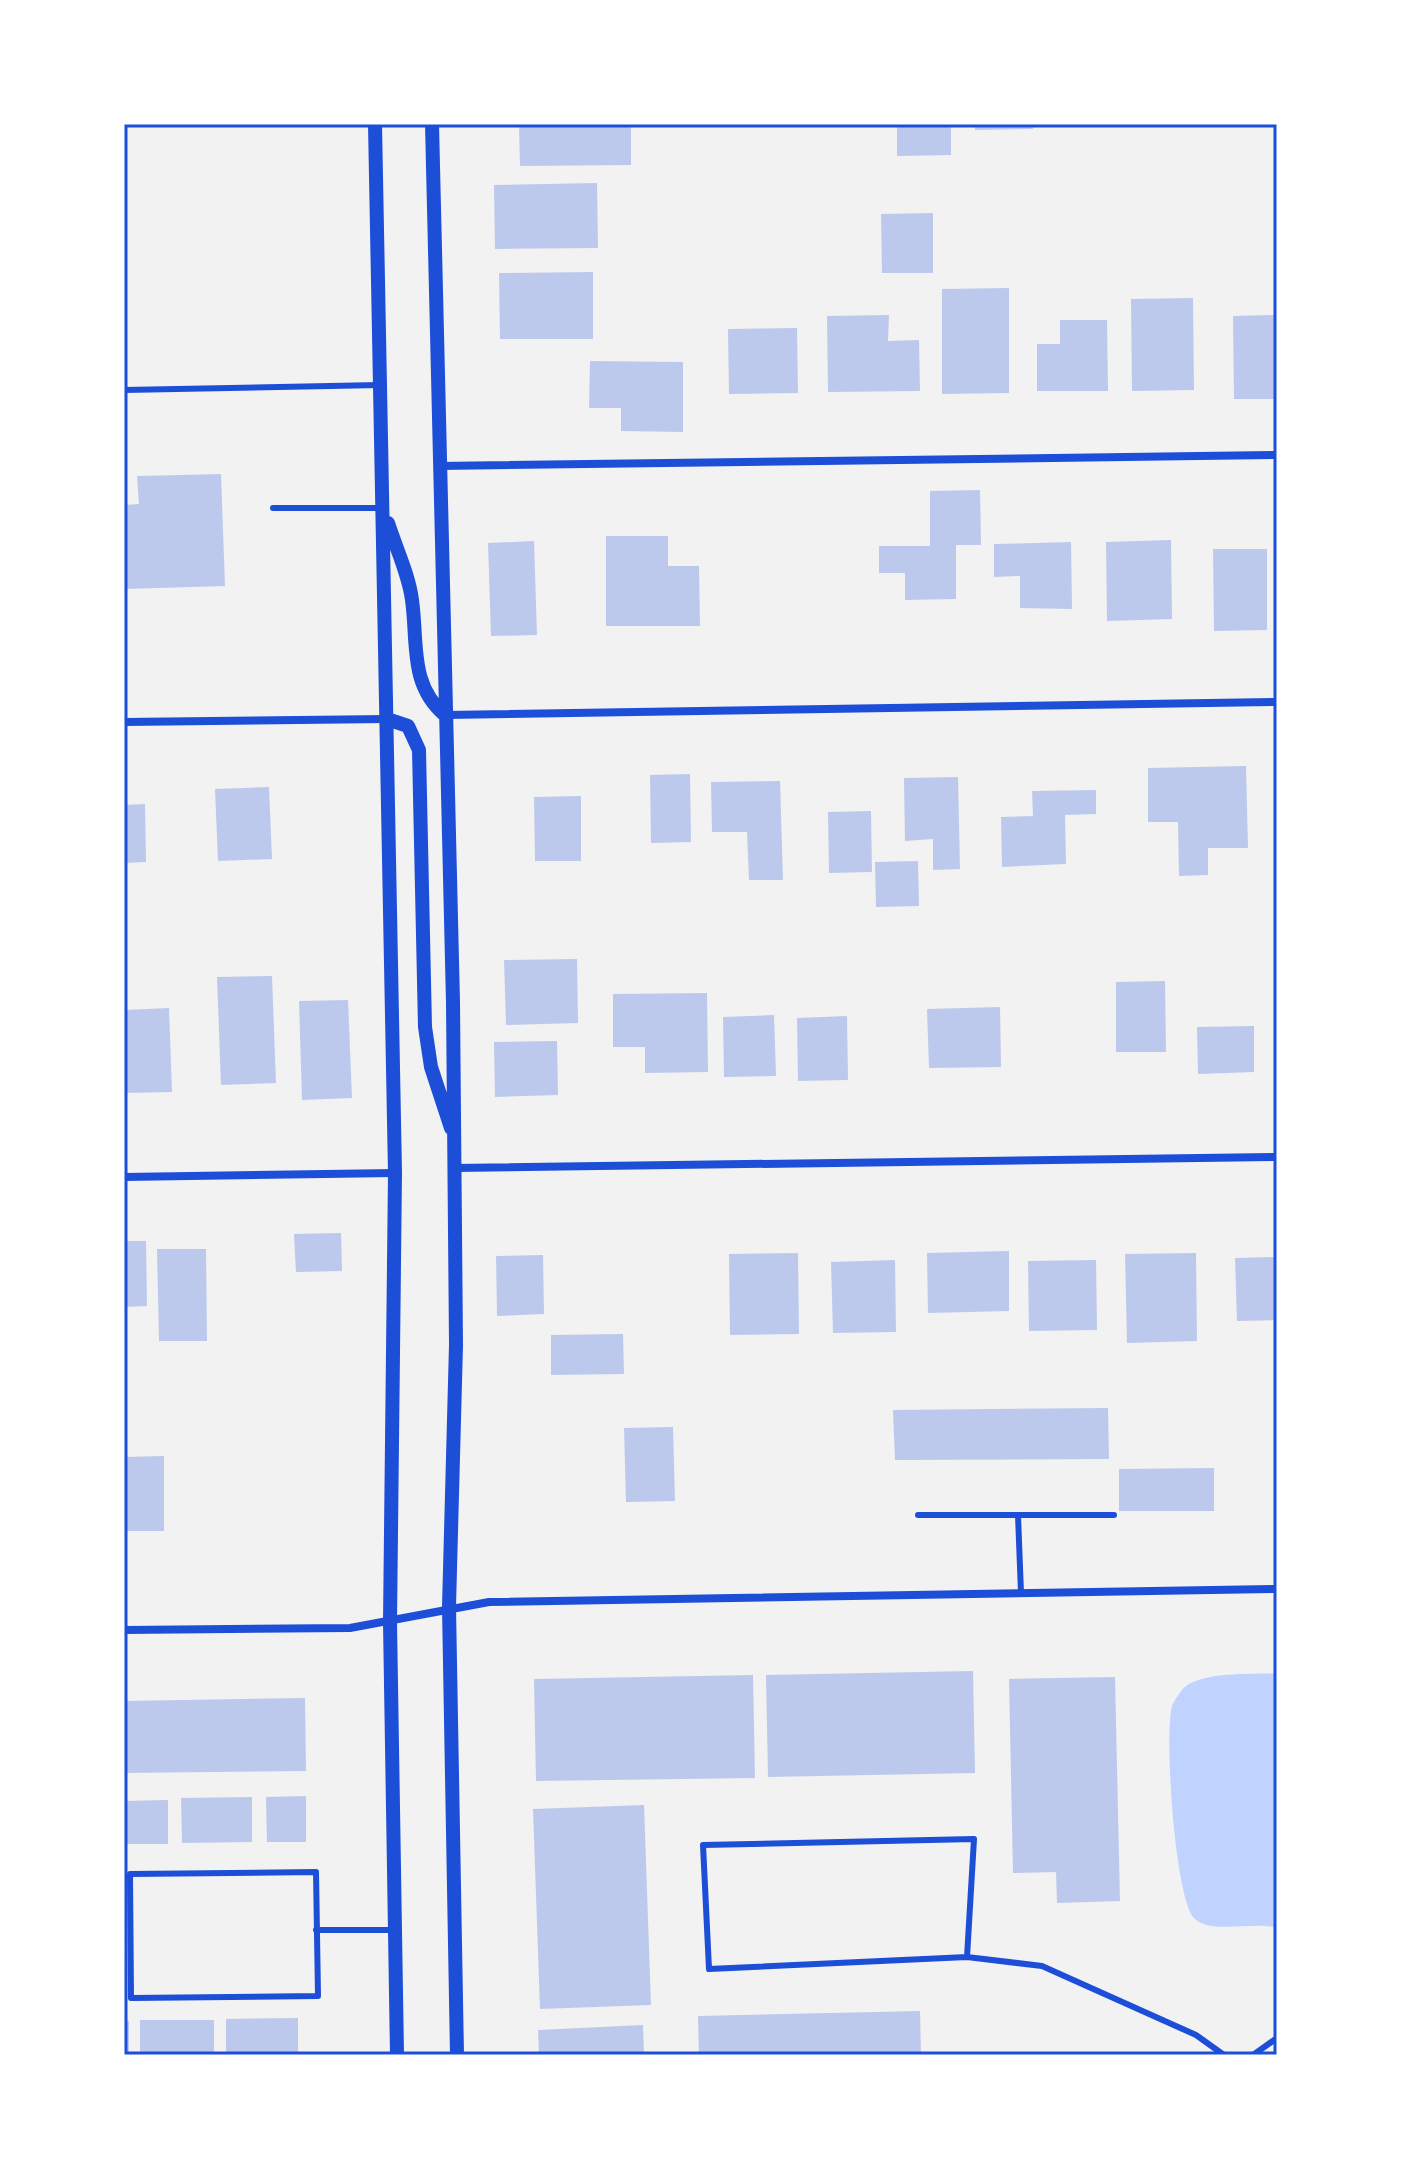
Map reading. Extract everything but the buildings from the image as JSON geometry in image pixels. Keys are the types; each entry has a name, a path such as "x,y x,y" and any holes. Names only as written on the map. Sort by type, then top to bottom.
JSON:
{"street":[{"path":"375,124 395,1173 390,1622 397,2055"},
{"path":"432,124 454,1136 456,1345 449,1607 457,2055"},
{"path":"439,466 1277,455"},
{"path":"383,508 412,599 413,647 421,682 430,703 445,715 1277,702"},
{"path":"124,722 387,719 408,726 419,750 425,1027 431,1067 454,1136"},
{"path":"454,1168 1277,1157"},
{"path":"124,1177 395,1173"},
{"path":"124,1630 350,1628 390,1622 449,1607 489,1602 1277,1589"}],"lane":[{"path":"124,390 380,385"},
{"path":"273,508 383,508"},
{"path":"918,1515 1114,1515"},
{"path":"1018,1515 1021,1593"},
{"path":"967,1957 974,1839 703,1845 709,1969 967,1957 1042,1966 1196,2035 1224,2055"},
{"path":"316,1872 316,1930 318,1996 131,1998 130,1874 316,1872"},
{"path":"316,1930 395,1930"},
{"path":"1253,2055 1277,2038"}],"water":[{"path":"1277,1673 1277,1928 1210,1926 1194,1918 1181,1880 1170,1781 1172,1706 1184,1688 1195,1681 1218,1676"}]}
